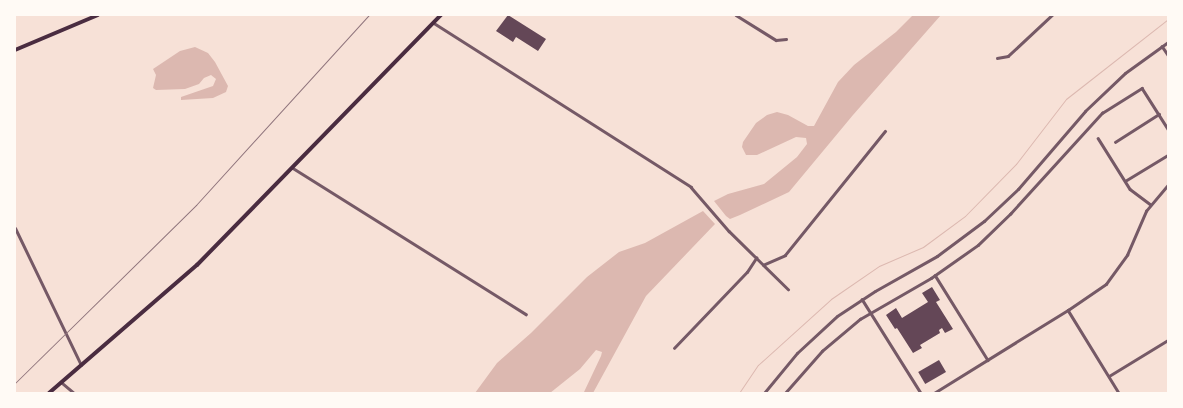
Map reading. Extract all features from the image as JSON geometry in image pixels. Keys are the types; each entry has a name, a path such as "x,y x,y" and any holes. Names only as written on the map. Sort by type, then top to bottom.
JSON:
{"main road":[{"path":"15,50 98,15"},
{"path":"49,393 197,265 441,15"}],"street":[{"path":"736,15 776,40 786,39"},
{"path":"997,58 1008,56 1052,15"},
{"path":"434,22 691,187 729,232 788,289"},
{"path":"764,393 813,337 862,299 937,256 984,221 1018,189 1085,111 1126,73 1168,42"},
{"path":"1162,46 1168,55"},
{"path":"784,393 822,350 871,312 935,275 978,245 1010,214 1094,120 1142,88 1168,129"},
{"path":"1114,142 1158,114"},
{"path":"763,265 785,255 884,131"},
{"path":"1098,138 1133,192 1150,204"},
{"path":"1125,181 1168,154"},
{"path":"291,167 526,314"},
{"path":"934,393 1096,292 1114,274 1127,255 1150,204 1168,185"},
{"path":"15,228 81,365"},
{"path":"674,348 747,272 756,258"},
{"path":"935,275 988,360"},
{"path":"862,299 921,393"},
{"path":"1068,310 1119,393"},
{"path":"1109,376 1168,340"},
{"path":"61,382 74,393"}],"shaded area":[{"path":"913,15 941,15 853,115 789,192 730,219 726,216 714,201 728,194 764,184 797,157 807,144 806,138 796,137 757,155 746,155 742,147 743,142 756,123 767,115 777,112 788,115 808,126 814,126 838,82 854,65 896,32"},
{"path":"195,47 208,53 215,62 228,86 226,92 213,98 181,100 181,97 213,86 216,79 211,75 204,78 199,84 185,89 156,90 153,88 156,75 153,69 180,51"},
{"path":"703,211 715,224 646,296 593,393 584,392 601,356 602,352 596,350 580,369 550,393 475,393 497,363 531,333 587,277 619,252 645,243"}],"building":[{"path":"508,15 546,39 538,51 516,37 513,42 496,31"},
{"path":"932,287 940,300 936,302 953,329 945,333 942,328 939,330 940,333 920,345 922,348 913,353 886,315 896,308 902,318 928,302 922,293"},
{"path":"939,360 946,372 925,384 918,372"}],"waterway":[{"path":"739,393 758,365 831,299 879,266 923,247 965,216 1016,164 1066,99 1168,19"}],"railway":[{"path":"15,383 196,205 369,15"}]}
